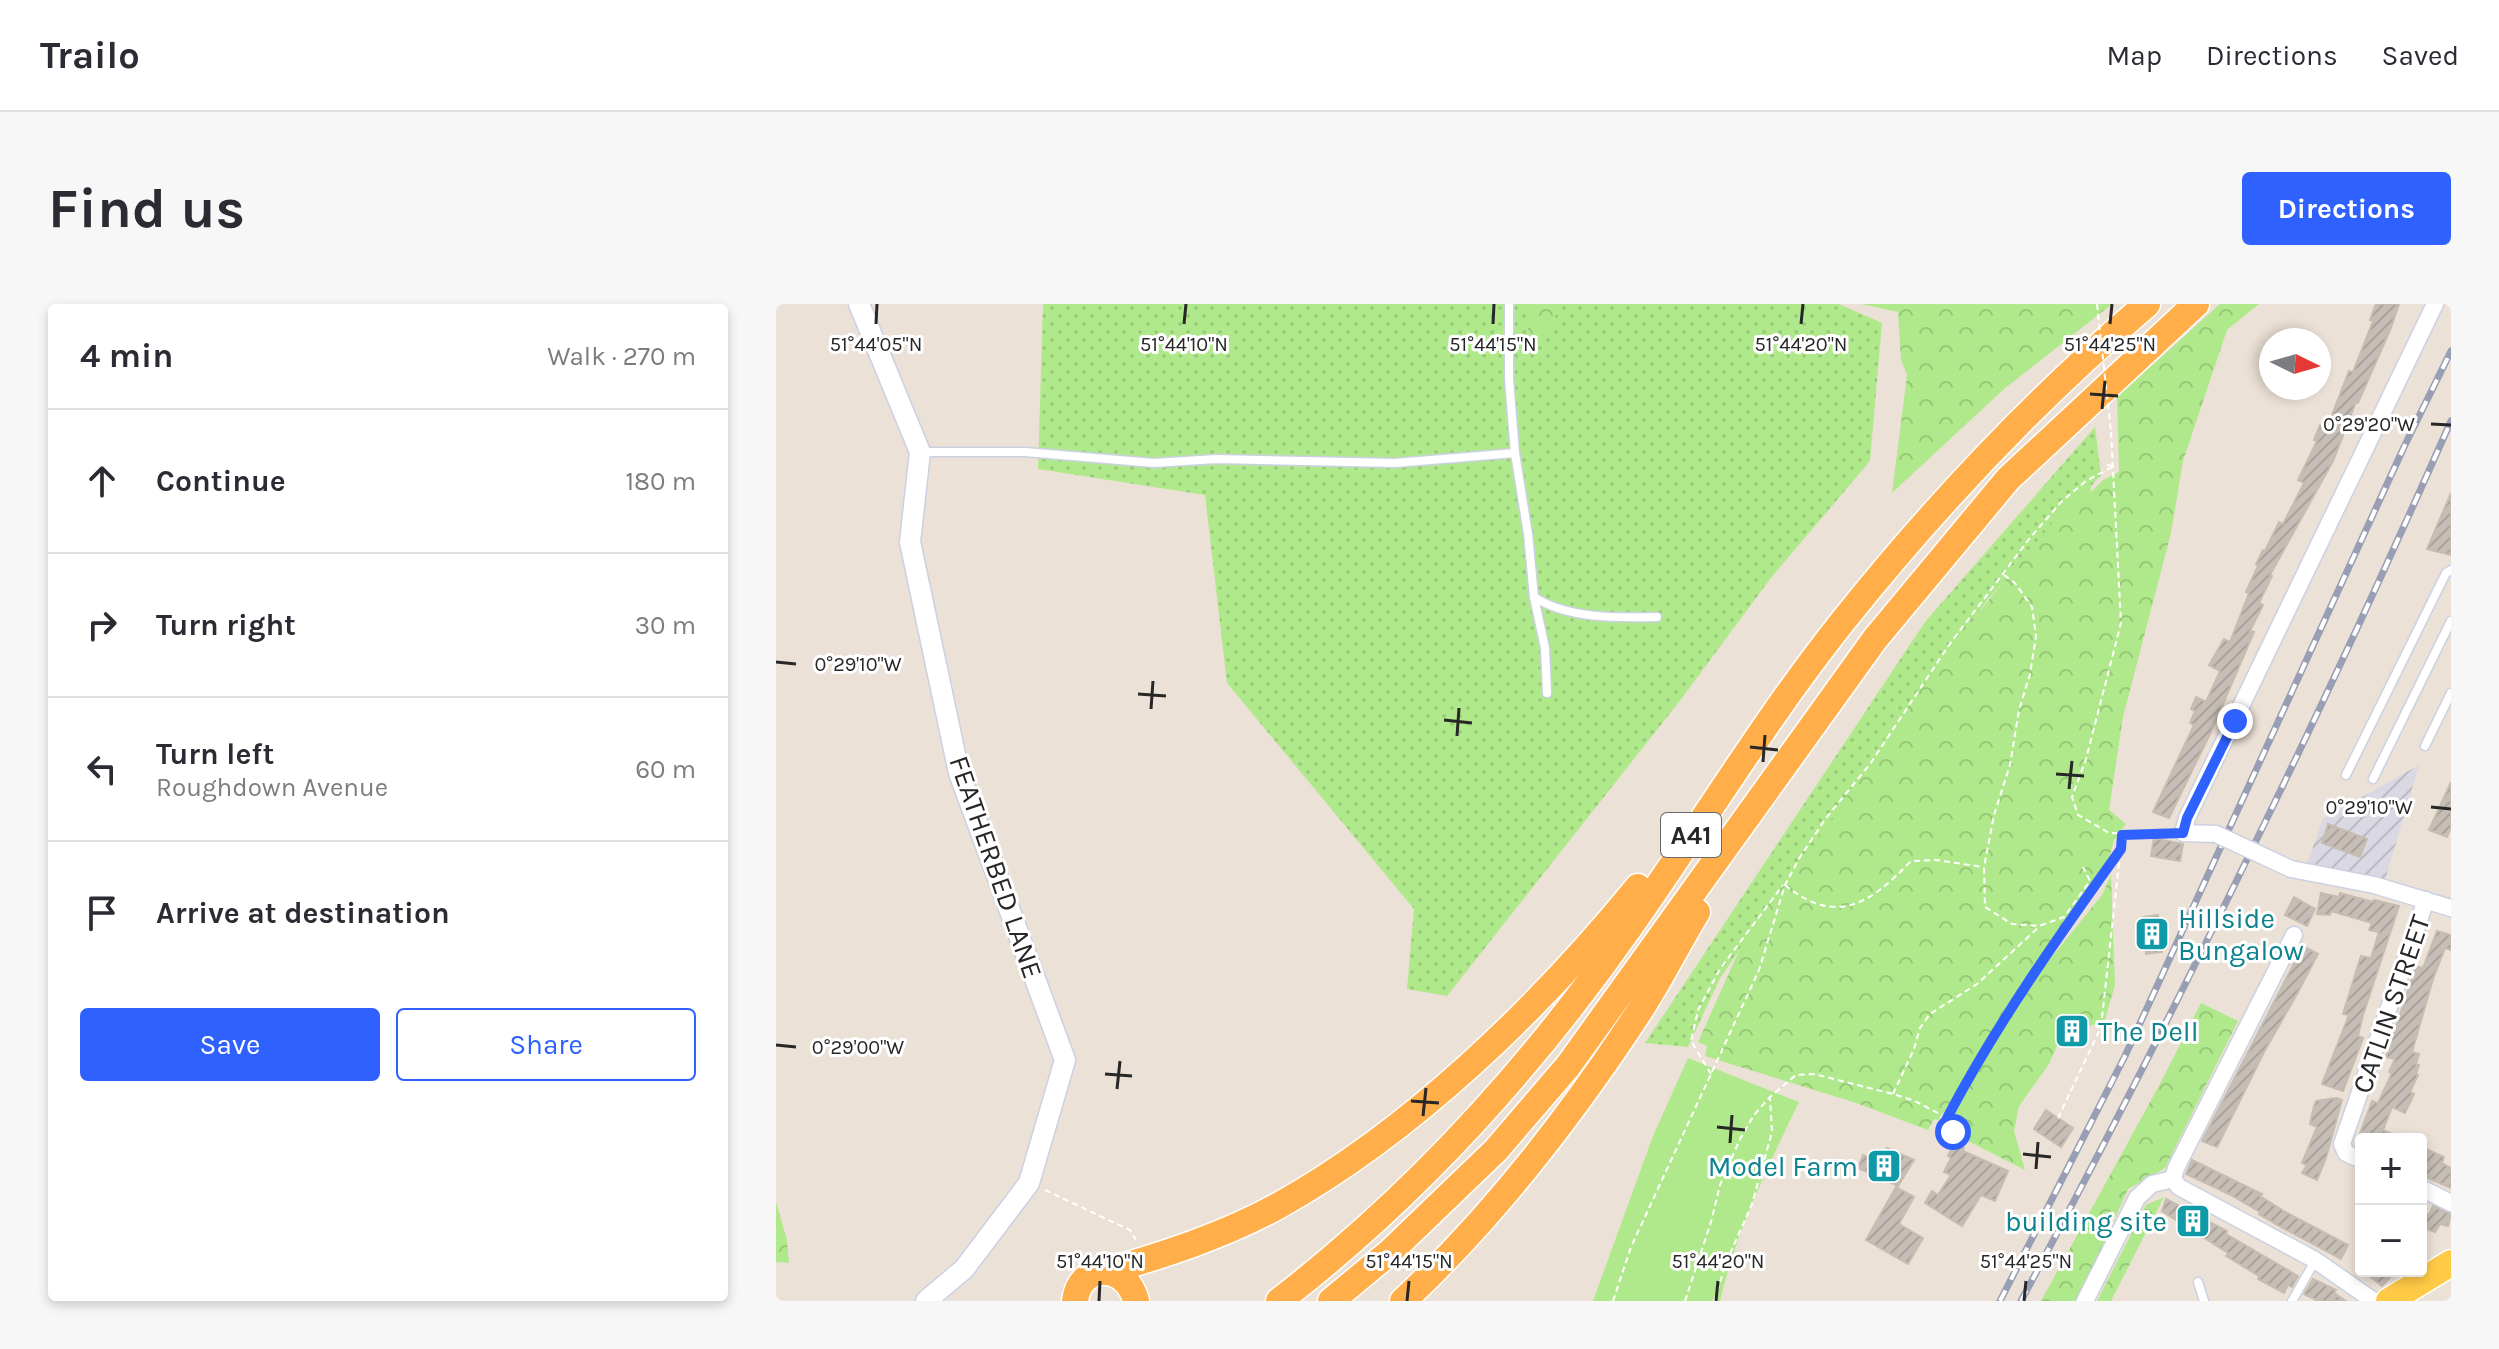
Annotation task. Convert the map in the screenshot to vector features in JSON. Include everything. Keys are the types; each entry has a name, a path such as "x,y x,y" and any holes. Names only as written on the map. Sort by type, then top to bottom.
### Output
{"highway":[{"name":"A41","path":"1279,1301 1427,1173 1475,1120 1564,1014 1628,929 1748,751 1842,623 1964,479 2147,304"},
{"name":"A41","path":"1331,1301 1390,1252 1496,1150 1568,1066 1875,639 2008,479 2196,304"},
{"path":"1105,1272 1219,1233 1275,1208 1383,1136 1516,1022 1588,949 1672,846 1709,810"},
{"path":"1403,1301 1503,1197 1596,1075 1641,1009 1724,868 1740,826"},
{"path":"1074,1300 1086,1278 1097,1272 1105,1272 1121,1275 1132,1285 1136,1301"}],"main road":[{"path":"2389,1301 2451,1263"}],"street":[{"name":"FEATHERBED LANE","path":"859,304 920,452 910,542 959,773 1065,1060 1029,1183 964,1269 926,1301"},
{"path":"2435,304 2187,818 2183,833 2216,834 2291,869 2374,885 2451,908"},
{"name":"CATLIN STREET","path":"2353,1156 2342,1144 2426,900"},
{"path":"2173,1179 2294,935"},
{"path":"2173,1179 2185,1190 2315,1260 2374,1301"},
{"path":"2085,1301 2137,1198 2152,1184 2173,1179"},
{"path":"2427,1191 2451,1203"}],"lane":[{"path":"1509,304 1509,379 1515,453 1534,597 1545,648 1547,693"},
{"path":"920,452 1025,452 1154,463 1216,459 1395,463 1515,453"},
{"path":"2346,775 2388,686 2446,573 2451,570"},
{"path":"1534,597 1561,610 1634,618 1657,617"},
{"path":"2373,779 2451,621"},
{"path":"2425,746 2451,693"},
{"path":"2292,1301 2315,1260"},
{"path":"2198,1282 2204,1301"}],"path":[{"path":"2097,304 2114,466 2121,623 2086,759 2072,797 2078,815 2109,833 2183,833"},
{"path":"2107,465 2114,466"},
{"path":"1711,1074 1691,1041 1698,1010 1720,969 1784,885 1826,818 1870,764 1949,645 2030,538 2062,501 2086,481 2114,466"},
{"path":"2003,575 2015,583 2032,607 2036,636 2010,765 1994,815 1984,867 1985,907 2012,924 2039,926"},
{"path":"2058,1118 2101,1027 2122,835"},
{"path":"1947,1118 1979,1057 2034,971 2121,849"},
{"path":"1784,885 1804,901 1847,908 1869,899 1911,861 1936,860 1984,867"},
{"path":"1893,1094 1920,1028 1930,1014 1977,984 2039,926 2064,917 2090,881 2083,867"},
{"path":"1613,1301 1631,1247 1759,970 1784,885"},
{"path":"1685,1301 1720,1185 1740,1139 1754,1115 1796,1075 1814,1074 1915,1101 1947,1118 1954,1143"},
{"path":"1714,1301 1726,1263 1752,1204 1772,1132 1770,1097"},
{"path":"1029,1183 1130,1230"}],"shaded area":[{"path":"2419,765 2383,887 2305,869 2323,819"}],"green space":[{"path":"1043,304 1839,304 1882,323 1870,461 1770,579 1682,698 1447,996 1407,989 1414,909 1227,683 1205,495 1038,469"},
{"path":"1528,304 1564,304 1528,354"},
{"path":"1861,304 2112,304 2004,389 1892,493 1907,375 1901,360 1898,312"},
{"path":"2220,304 2259,304 2227,330 2183,461 2171,533 2123,717 2109,810 2126,824 2114,840 2108,862 2047,963 2102,895 2111,875 2115,985 2104,1023 2064,1030 2049,1064 2019,1106 2014,1131 2025,1170 1966,1140 1946,1119 1981,1063 1928,1130 1856,1103 1705,1056 1707,1046 1698,1042 1742,944 1762,913 1814,845 1884,740 1988,601 2090,477 2091,492 2103,480 2119,472 2117,397"},
{"path":"2095,427 2101,475 1988,599 1873,769 1760,919 1719,980 1688,1047 1645,1043 1925,622"},
{"path":"2201,1003 2238,1021 2165,1168 2128,1189 2075,1301 2041,1301 2161,1082"},
{"path":"1688,1058 1799,1102 1744,1224 1720,1301 1593,1301 1653,1136"},
{"path":"2164,1197 2111,1301 2097,1301 2146,1205"},
{"path":"776,1202 787,1240 789,1263 776,1262"}],"building":[{"path":"2376,304 2399,304 2333,461 2270,575 2259,603 2263,605 2250,631 2254,632 2211,732 2169,818 2153,812 2194,725 2190,723 2195,711 2191,709 2196,697 2206,702 2220,671 2209,665 2224,639 2230,642 2258,566 2256,564 2279,522 2283,524 2304,483 2298,480 2317,441 2314,440 2320,425 2327,428 2349,371 2353,372 2373,321 2370,320"},
{"path":"2451,493 2451,555 2427,549"},
{"path":"2451,782 2451,827 2447,837 2429,830"},
{"path":"2328,824 2367,839 2360,857 2322,843"},
{"path":"2154,838 2183,844 2180,861 2151,856"},
{"path":"2321,893 2339,897 2340,893 2399,906 2363,1015 2358,1036 2363,1038 2343,1091 2322,1084 2349,1015 2343,1014 2361,956 2371,958 2379,932 2369,930 2372,923 2331,911 2330,915 2317,914"},
{"path":"2294,897 2315,909 2307,926 2285,915"},
{"name":"Hillside Bungalow","path":"2158,915 2162,952 2146,954 2143,917"},
{"path":"2437,931 2451,935 2451,950 2445,948 2433,979 2412,1052 2419,1054 2416,1064 2419,1065 2418,1075 2410,1092 2414,1094 2405,1113 2392,1107 2383,1130 2390,1133 2360,1133 2372,1101 2378,1103 2392,1073 2389,1072 2395,1059 2386,1057 2416,966 2423,968"},
{"path":"2303,946 2318,954 2264,1052 2217,1147 2202,1141"},
{"name":"The Dell","path":"2060,1024 2083,1024 2083,1038 2060,1037"},
{"path":"2342,1100 2317,1180 2302,1173 2307,1165 2302,1163 2317,1127 2310,1124 2314,1106 2316,1101"},
{"path":"2046,1110 2073,1128 2061,1147 2034,1129"},
{"path":"1954,1143 1964,1148 1963,1151 2008,1171 1995,1201 1981,1195 1962,1226 1925,1203 1932,1191 1938,1195 1951,1175 1944,1172"},
{"name":"Model Farm","path":"1887,1148 1914,1160 1898,1186 1858,1168 1863,1155 1881,1164"},
{"path":"2427,1150 2444,1157 2442,1163 2451,1168 2451,1188 2427,1178"},
{"path":"2192,1160 2262,1194 2260,1196 2287,1213 2348,1245 2341,1259 2279,1226 2229,1194 2186,1174"},
{"path":"1896,1187 1914,1197 1899,1224 1923,1238 1908,1264 1866,1240"},
{"path":"2166,1199 2227,1231 2226,1234 2298,1276 2292,1287 2288,1285 2284,1293 2258,1279 2259,1276 2226,1256 2228,1253 2162,1211"},
{"path":"2433,1206 2451,1214 2448,1226 2440,1224 2435,1232 2427,1229"},
{"path":"2371,1277 2390,1277 2382,1286"},
{"path":"2313,1279 2336,1290 2334,1293 2346,1301 2318,1301 2304,1294"}],"railway":[{"path":"2000,1301 2125,1056 2451,351"},
{"path":"2021,1301 2135,1084 2244,865 2350,644 2451,421"}],"place":[{"name":"Hillside Bungalow","path":"2152,934"},
{"name":"The Dell","path":"2072,1031"},
{"name":"Model Farm","path":"1884,1166"},
{"name":"building site","path":"2193,1221"}],"route":[{"path":"1953,1132 1947,1118 1979,1057 2034,971 2121,849 2122,835 2183,833 2187,818 2235,721"}]}
